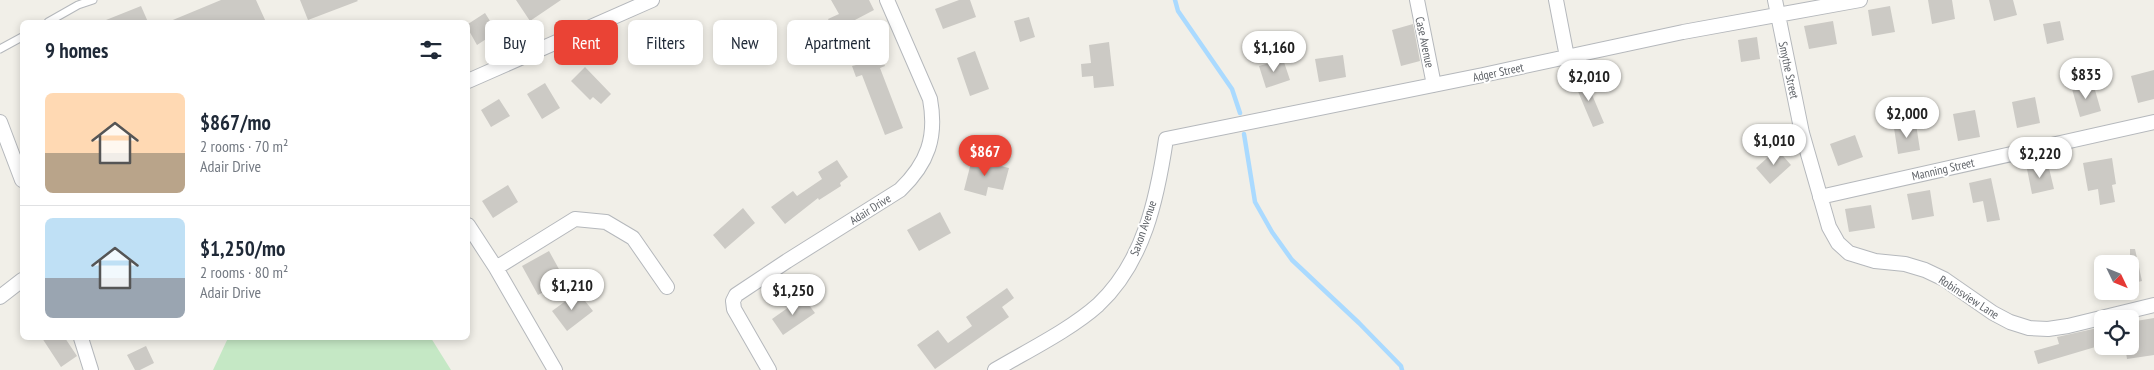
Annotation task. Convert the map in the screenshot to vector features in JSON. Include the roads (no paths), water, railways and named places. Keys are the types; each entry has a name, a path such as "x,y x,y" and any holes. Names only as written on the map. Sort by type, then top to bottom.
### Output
{"street":[{"path":"470,80 652,0"},
{"name":"Adair Drive","path":"770,370 734,309 733,301 736,295 786,261 900,190 914,176 925,160 931,141 933,114 930,99 887,0"},
{"name":"Case Avenue","path":"1417,0 1434,85"},
{"path":"1556,0 1567,57"},
{"name":"Smythe Street","path":"1775,0 1802,133 1820,197"},
{"name":"Adger Street","path":"1166,139 1683,32 1860,0"},
{"path":"0,122 20,175"},
{"name":"Manning Street","path":"1820,197 2154,122"},
{"name":"Saxon Avenue","path":"995,370 1077,321 1097,306 1114,288 1129,267 1140,245 1161,172 1166,139"},
{"name":"Robinsview Lane","path":"1820,197 1833,236 1849,253 1875,262 1905,264 1925,270 1944,279 1992,313 2010,322 2029,328 2048,329 2154,305"},
{"path":"496,268 576,220 606,222 633,238 668,287"},
{"path":"470,228 496,268 555,370"},
{"path":"0,297 20,282"},
{"path":"82,340 91,370"}],"lane":[{"path":"52,20 78,5 93,0"},
{"path":"0,49 20,38"}],"waterway":[{"path":"1175,0 1178,11 1232,89 1240,113"},
{"path":"1244,134 1255,202 1272,232 1292,260 1359,323 1401,366 1402,370"}]}
